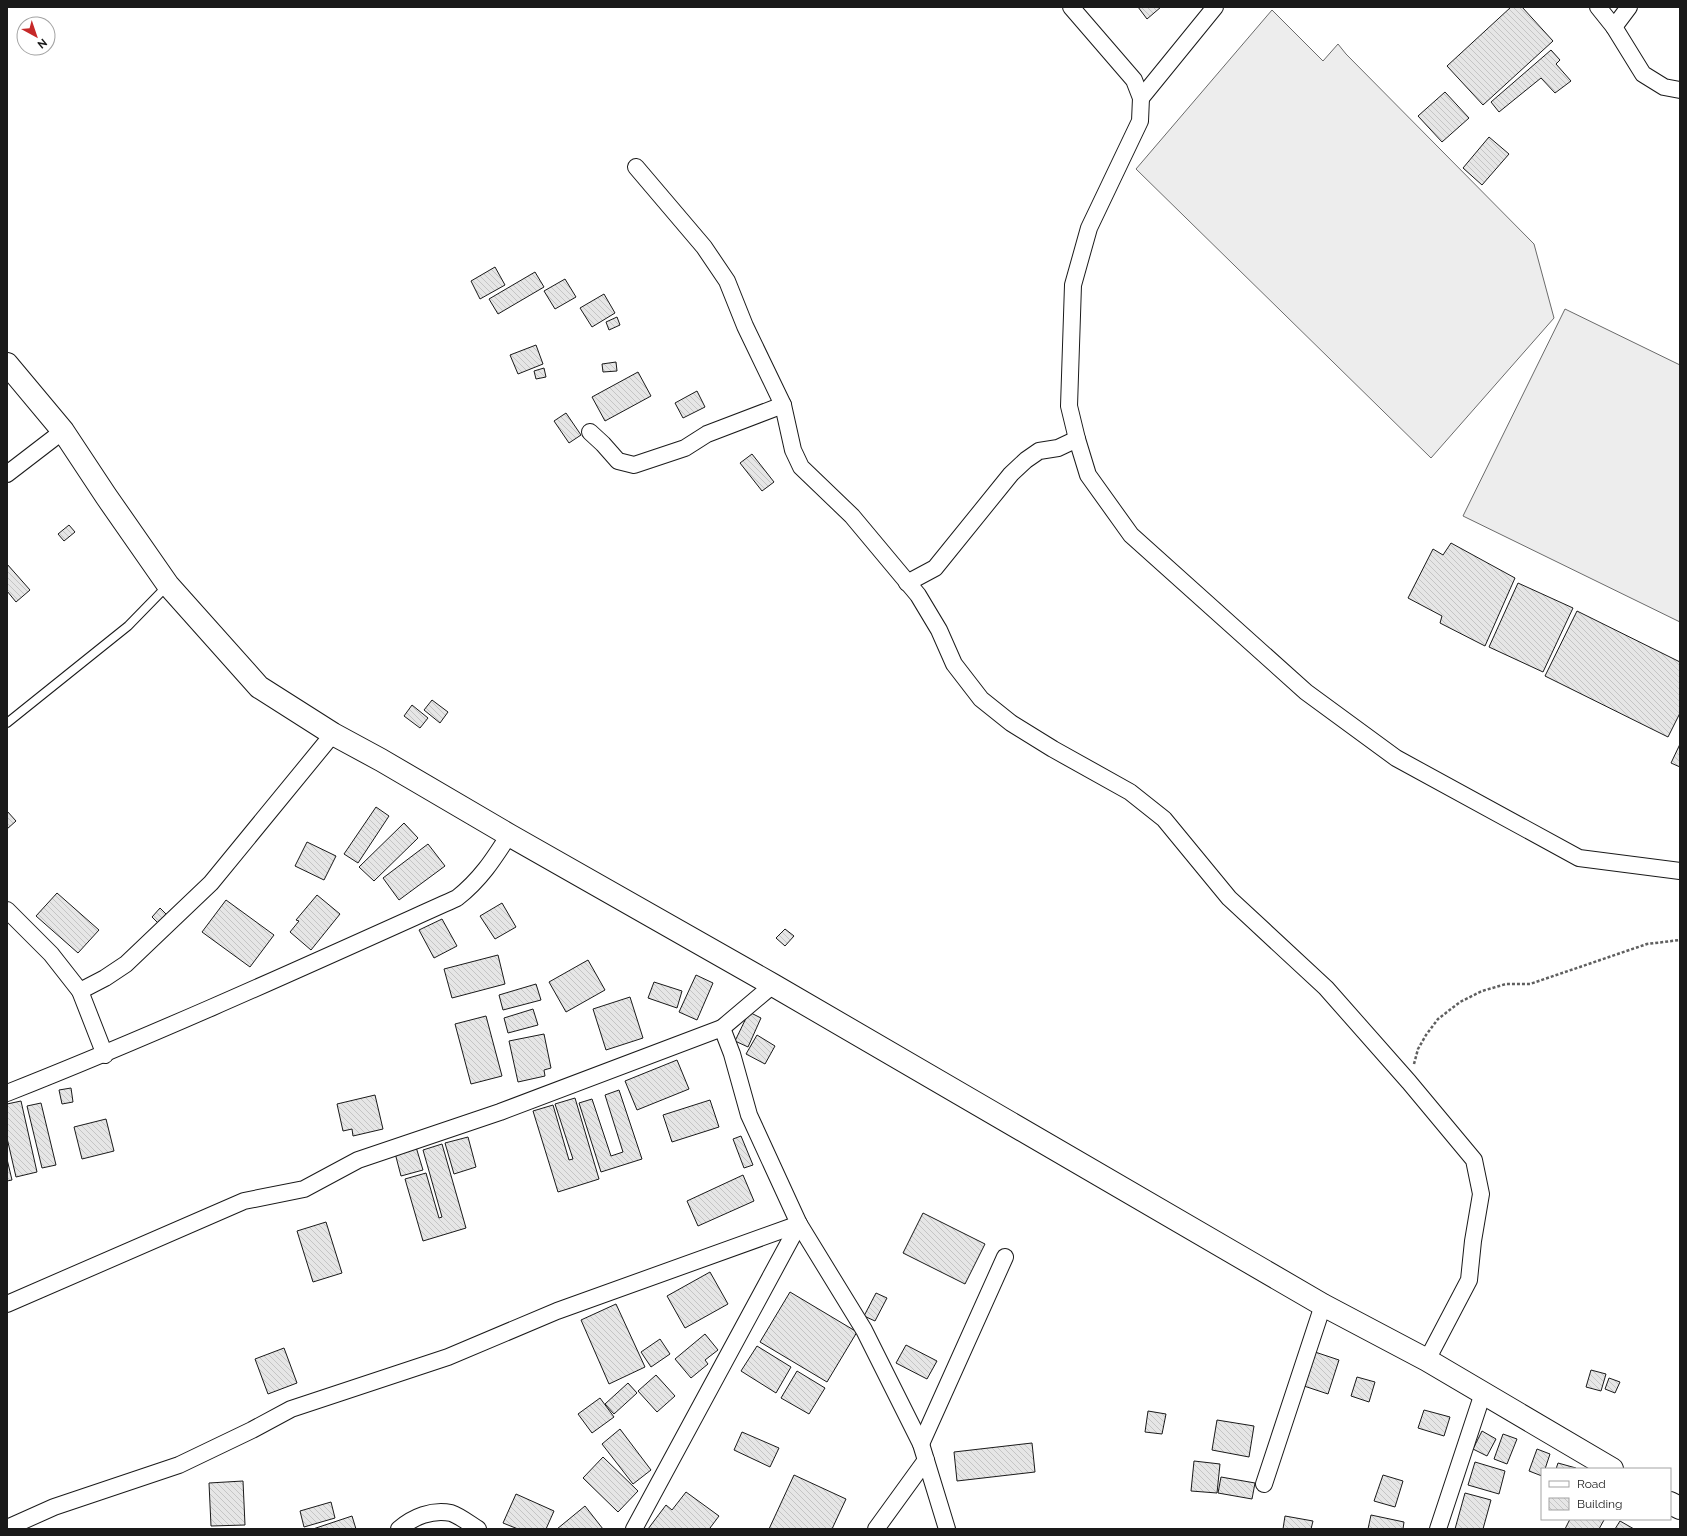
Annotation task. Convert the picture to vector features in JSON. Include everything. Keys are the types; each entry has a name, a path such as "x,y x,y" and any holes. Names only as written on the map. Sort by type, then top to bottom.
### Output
{"street":[{"path":"1070,7 1134,80 1141,98 1140,122 1089,228 1074,285 1069,406 1088,475 1131,535 1306,692 1396,758 1579,858 1680,871"},
{"path":"1141,98 1215,7"},
{"path":"1598,7 1614,28 1643,74 1664,87 1680,90"},
{"path":"1614,28 1629,7"},
{"path":"636,167 704,247 726,281 745,326 782,405 793,450 801,467 852,516 918,595 939,630 954,664 981,699 1017,727 1130,792 1164,819 1229,898 1326,988 1409,1082 1474,1160 1481,1194 1473,1241 1469,1280 1427,1360"},
{"path":"7,364 63,431 106,496 168,584 259,687 333,734 381,760 509,835 773,985 1323,1305 1427,1360 1610,1468"},
{"path":"590,432 618,461 634,465 685,448 707,434 782,405"},
{"path":"7,474 63,431"},
{"path":"907,583 935,568 1011,474 1026,460 1039,451 1058,448 1077,439"},
{"path":"80,990 105,978 126,964 211,883 333,734"},
{"path":"7,1093 105,1055 457,898 472,886 487,868 509,835"},
{"path":"7,910 51,954 80,990 105,1055"},
{"path":"7,1304 244,1201 304,1189 358,1160 500,1112 722,1028 773,985"},
{"path":"722,1028 732,1054 749,1115 800,1224 864,1330 921,1444 947,1529"},
{"path":"7,1528 54,1507 179,1465 252,1430 290,1409 448,1357 557,1311 800,1224"},
{"path":"634,1529 800,1224"},
{"path":"921,1444 1005,1257"},
{"path":"1264,1484 1323,1305"},
{"path":"1438,1529 1483,1393"},
{"path":"876,1529 926,1460"},
{"path":"1671,1504 1680,1508"},
{"path":"399,1529 406,1523 428,1512 451,1514 478,1529"}],"lane":[{"path":"7,723 128,626 168,584"}],"path":[{"path":"1409,1082 1418,1049 1426,1035 1438,1019 1460,1002 1482,991 1506,984 1530,984 1647,944 1680,940"}],"shaded area":[{"path":"1272,10 1323,61 1338,44 1346,54 1534,244 1554,318 1431,458 1136,169"},
{"path":"1565,309 1680,365 1680,622 1463,516"}],"building":[{"path":"1138,7 1161,7 1147,19"},
{"path":"1511,7 1522,7 1553,41 1483,105 1447,66"},
{"path":"1551,50 1560,60 1556,64 1571,81 1555,93 1541,78 1499,112 1491,102"},
{"path":"1445,92 1469,118 1442,142 1418,116"},
{"path":"1489,137 1509,154 1482,185 1463,168"},
{"path":"495,267 505,285 480,299 471,281"},
{"path":"535,272 544,287 498,314 489,299"},
{"path":"565,279 576,297 555,309 544,291"},
{"path":"604,294 615,313 592,327 580,308"},
{"path":"617,317 620,325 609,330 606,322"},
{"path":"536,345 543,364 518,374 510,355"},
{"path":"616,362 617,371 603,372 602,364"},
{"path":"544,368 546,377 536,379 534,371"},
{"path":"638,372 651,396 605,421 592,397"},
{"path":"697,391 705,407 683,418 675,403"},
{"path":"566,413 581,435 569,443 554,421"},
{"path":"752,454 774,482 762,491 740,463"},
{"path":"69,525 75,532 64,541 58,534"},
{"path":"1451,543 1515,578 1485,646 1440,623 1442,616 1408,598 1433,549 1443,555"},
{"path":"7,564 30,590 16,602 7,591"},
{"path":"1518,583 1573,608 1543,672 1489,647"},
{"path":"1577,611 1680,662 1680,713 1668,737 1545,676"},
{"path":"432,700 448,712 440,723 424,710"},
{"path":"412,705 428,718 420,728 404,716"},
{"path":"1680,744 1680,767 1671,763"},
{"path":"376,807 389,816 358,863 344,854"},
{"path":"7,811 16,821 7,829"},
{"path":"404,823 418,838 374,881 359,867"},
{"path":"307,842 336,856 324,880 295,866"},
{"path":"428,844 445,866 399,900 383,878"},
{"path":"57,893 99,930 78,953 36,916"},
{"path":"317,895 340,914 311,950 290,932 299,921 296,920"},
{"path":"226,900 274,935 250,967 202,932"},
{"path":"502,903 516,927 495,939 480,916"},
{"path":"160,908 167,915 158,923 152,917"},
{"path":"442,919 457,946 434,958 419,930"},
{"path":"785,929 794,936 785,946 776,938"},
{"path":"498,955 505,984 452,998 444,969"},
{"path":"588,960 605,990 566,1012 549,982"},
{"path":"696,975 713,983 697,1020 679,1012"},
{"path":"654,982 682,991 677,1008 648,998"},
{"path":"536,984 541,1000 503,1010 499,995"},
{"path":"630,997 643,1038 606,1050 593,1009"},
{"path":"533,1009 538,1025 508,1033 504,1018"},
{"path":"749,1012 761,1018 748,1047 735,1041"},
{"path":"486,1016 502,1076 471,1084 455,1024"},
{"path":"544,1034 551,1068 544,1070 545,1076 518,1082 509,1041"},
{"path":"757,1035 775,1046 765,1064 746,1054"},
{"path":"677,1060 689,1089 637,1110 625,1081"},
{"path":"71,1088 73,1102 62,1104 59,1090"},
{"path":"619,1090 642,1159 601,1172 579,1103 592,1099 611,1156 623,1152 605,1095"},
{"path":"375,1095 383,1129 353,1136 352,1129 343,1131 337,1104"},
{"path":"575,1098 599,1179 558,1192 533,1111 553,1105 569,1160 573,1159 555,1104"},
{"path":"710,1100 719,1127 672,1142 663,1115"},
{"path":"21,1101 37,1172 16,1177 7,1138 7,1104"},
{"path":"41,1103 56,1165 42,1168 27,1106"},
{"path":"106,1119 114,1151 82,1159 74,1127"},
{"path":"741,1136 753,1165 744,1168 733,1139"},
{"path":"468,1137 476,1167 454,1174 445,1143"},
{"path":"442,1144 466,1228 423,1241 405,1179 426,1173 439,1218 442,1217 423,1150"},
{"path":"416,1147 423,1170 401,1176 395,1153"},
{"path":"7,1159 12,1180 7,1181"},
{"path":"743,1175 754,1201 698,1226 687,1201"},
{"path":"923,1213 985,1244 965,1284 903,1253"},
{"path":"326,1222 342,1273 313,1282 297,1231"},
{"path":"710,1272 728,1304 685,1328 667,1296"},
{"path":"790,1292 857,1332 827,1382 760,1342"},
{"path":"876,1293 887,1298 875,1321 864,1316"},
{"path":"616,1304 645,1367 609,1384 581,1320"},
{"path":"705,1334 718,1350 705,1360 708,1364 691,1378 675,1359"},
{"path":"660,1339 670,1354 651,1367 641,1352"},
{"path":"906,1345 937,1361 927,1379 896,1363"},
{"path":"757,1346 791,1367 776,1393 741,1371"},
{"path":"284,1348 297,1383 268,1394 255,1359"},
{"path":"1312,1351 1339,1360 1328,1394 1301,1385"},
{"path":"1591,1370 1606,1374 1601,1391 1586,1387"},
{"path":"797,1371 825,1388 809,1414 781,1398"},
{"path":"656,1375 675,1396 657,1412 638,1391"},
{"path":"1357,1377 1375,1382 1369,1402 1351,1396"},
{"path":"1609,1378 1620,1382 1615,1393 1605,1389"},
{"path":"628,1383 637,1393 614,1414 605,1404"},
{"path":"600,1398 614,1417 592,1433 578,1414"},
{"path":"1424,1410 1450,1417 1444,1436 1418,1428"},
{"path":"1148,1411 1166,1414 1162,1434 1145,1432"},
{"path":"1217,1420 1254,1426 1249,1457 1212,1450"},
{"path":"620,1429 651,1470 633,1484 602,1444"},
{"path":"1482,1431 1496,1439 1487,1456 1473,1449"},
{"path":"742,1432 779,1448 770,1467 734,1450"},
{"path":"1503,1434 1517,1439 1507,1464 1494,1459"},
{"path":"1032,1443 1035,1472 957,1481 954,1452"},
{"path":"1537,1449 1550,1454 1545,1468 1541,1468 1541,1476 1529,1471"},
{"path":"603,1457 638,1491 618,1512 583,1478"},
{"path":"1194,1461 1220,1464 1217,1493 1191,1491"},
{"path":"1475,1462 1505,1471 1499,1494 1468,1485"},
{"path":"1558,1463 1576,1468 1556,1468"},
{"path":"794,1475 846,1499 832,1529 769,1529"},
{"path":"1383,1475 1403,1481 1395,1507 1374,1501"},
{"path":"1221,1477 1255,1483 1252,1499 1218,1493"},
{"path":"243,1481 245,1525 211,1526 209,1483"},
{"path":"686,1492 719,1516 710,1528 712,1529 648,1529 666,1505 672,1510"},
{"path":"1465,1493 1491,1500 1483,1529 1455,1529"},
{"path":"516,1494 554,1511 546,1529 518,1529 503,1523"},
{"path":"331,1502 335,1518 304,1527 300,1511"},
{"path":"585,1506 603,1529 557,1529"},
{"path":"1371,1515 1404,1522 1403,1529 1368,1529"},
{"path":"352,1516 356,1529 313,1529"},
{"path":"1285,1516 1313,1521 1311,1529 1283,1529"},
{"path":"1570,1520 1604,1520 1599,1529 1565,1529"},
{"path":"1620,1521 1634,1529 1615,1529"}]}
